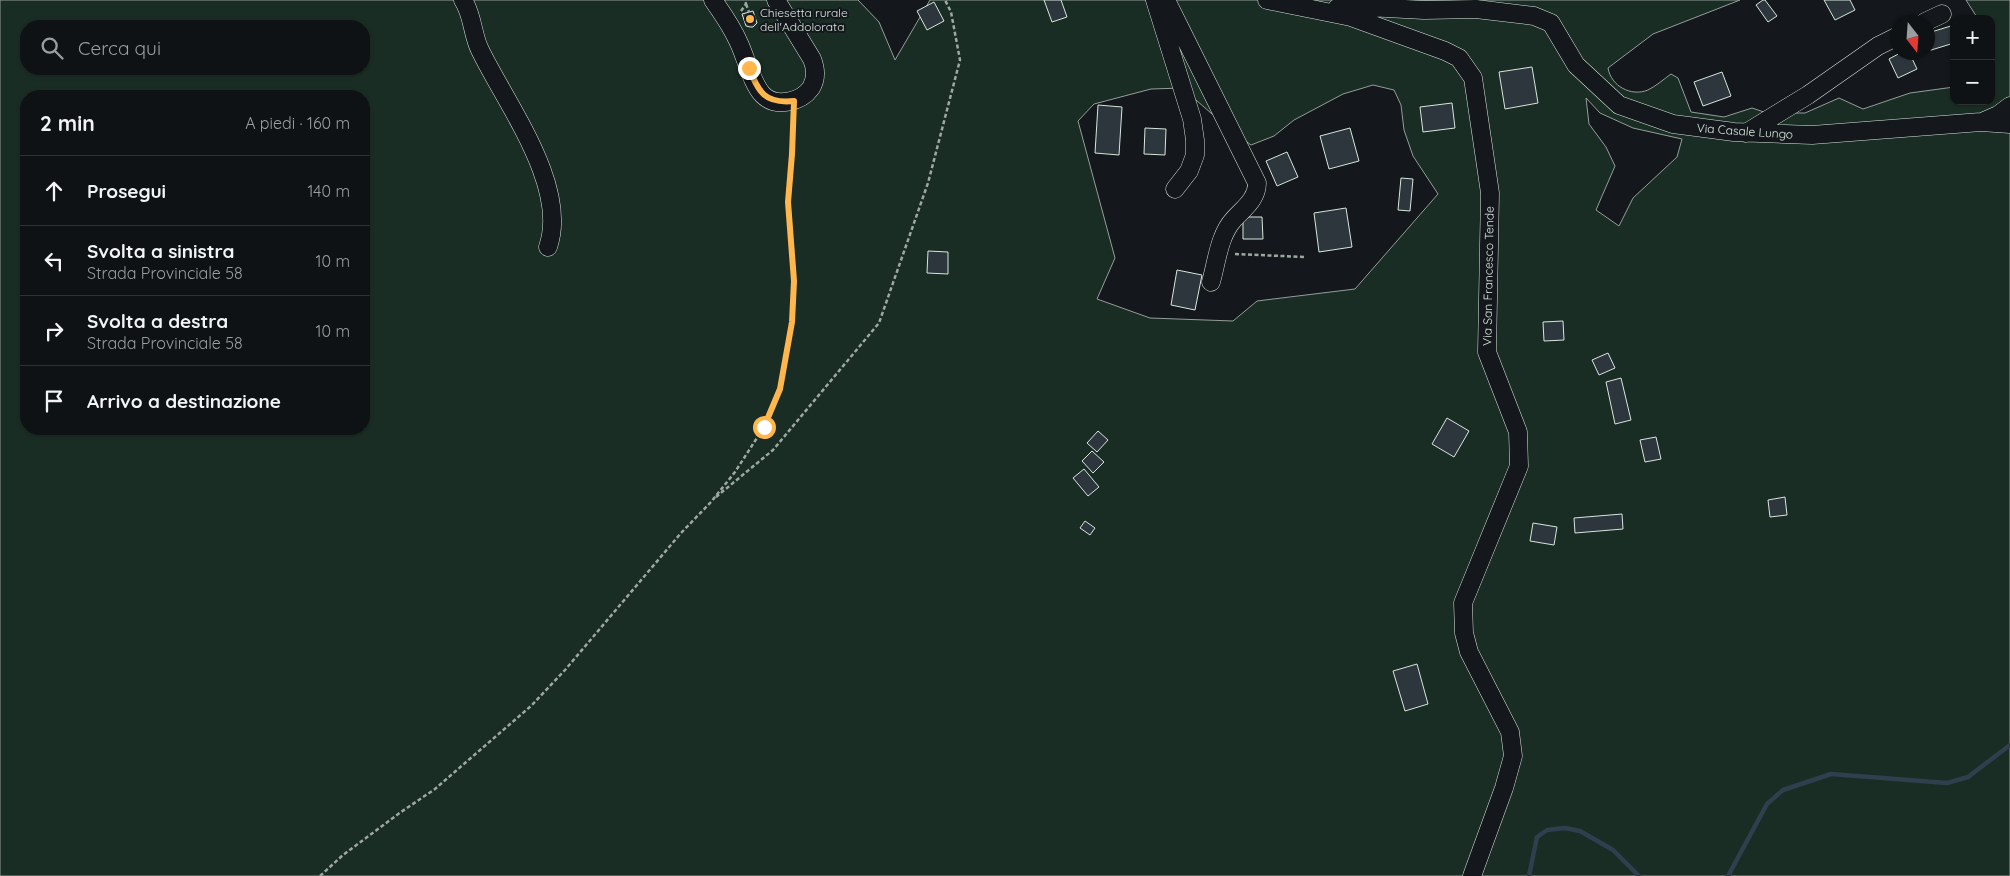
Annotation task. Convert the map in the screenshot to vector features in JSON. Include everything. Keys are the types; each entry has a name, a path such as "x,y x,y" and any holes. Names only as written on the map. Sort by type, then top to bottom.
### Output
{"street":[{"path":"463,0 470,14 479,49 528,140 545,179 549,192 553,230 548,247"},
{"path":"713,0 732,28 763,95 777,102 794,101 810,89 815,80 816,70 812,59 776,0"},
{"path":"1155,0 1192,119 1195,140 1194,155 1189,171 1174,190"},
{"path":"1166,0 1258,183 1253,199 1233,220 1224,234 1211,282"},
{"name":"Via San Francesco Tende","path":"1267,0 1351,17 1445,51 1459,58 1473,78 1490,193 1487,352 1518,432 1519,466 1462,602 1464,633 1469,652 1510,732 1513,756 1504,788 1472,876"},
{"name":"Via Casale Lungo","path":"1313,10 1367,7 1424,10 1476,9 1534,16 1551,23 1576,65 1619,105 1673,124 1746,133 1812,135 1981,122 2010,124"},
{"path":"1935,17 1942,14"},
{"path":"1746,133 1808,95 1878,46 1890,40"},
{"name":"Via Casale Lungo","path":"1981,122 1998,115 2010,106"}],"path":[{"path":"711,502 773,450 879,324 902,263 928,183 960,60 950,12 945,0"},
{"path":"746,4 748,12"},
{"path":"320,876 343,855 435,789 530,706 566,670 681,533 711,502 735,472 764,427 780,389 792,322 794,281 788,202 794,101"},
{"path":"1218,254 1305,256"}],"green space":[{"path":"0,0 858,0 879,22 895,60 930,0 1740,0 1653,34 1608,68 1617,85 1635,92 1648,90 1671,74 1678,78 1691,112 1724,117 1752,108 1767,113 1805,113 1839,98 1863,109 1910,93 1950,88 1950,105 1995,105 1995,15 1975,15 1966,0 2010,0 2010,876 0,876","holes":["1373,85 1394,90 1401,105 1404,130 1413,156 1438,194 1355,289 1257,301 1233,321 1150,318 1097,299 1115,258 1078,121 1094,104 1151,89 1182,88 1251,145 1274,136 1294,120 1343,94","1586,98 1600,113 1633,128 1682,139 1677,157 1633,198 1619,226 1596,210 1615,166 1606,147 1589,124"]}],"building":[{"path":"1044,0 1061,0 1067,17 1052,22"},
{"path":"1765,0 1777,16 1768,22 1756,5"},
{"path":"1824,0 1850,0 1855,10 1835,20"},
{"path":"934,2 944,21 927,30 917,11"},
{"name":"Chiesetta rurale dell'Addolorata","path":"753,11 757,23 753,27 746,26 742,14"},
{"path":"1950,26 1950,44 1935,49 1935,31"},
{"path":"1889,59 1913,60 1917,69 1898,78"},
{"path":"1532,67 1538,103 1505,109 1499,72"},
{"path":"1722,72 1731,96 1703,106 1694,82"},
{"path":"1452,103 1455,128 1423,132 1420,107"},
{"path":"1098,105 1122,107 1119,155 1095,153"},
{"path":"1145,128 1166,129 1165,155 1144,154"},
{"path":"1350,128 1359,161 1329,169 1320,136"},
{"path":"1287,152 1298,177 1277,186 1266,161"},
{"path":"1401,178 1413,179 1410,211 1398,210"},
{"path":"1346,208 1352,247 1319,252 1314,213"},
{"path":"1243,217 1262,217 1263,239 1243,239"},
{"path":"928,251 948,252 948,274 927,273"},
{"path":"1177,270 1202,275 1195,310 1171,305"},
{"path":"1563,321 1564,340 1544,341 1543,322"},
{"path":"1608,353 1615,368 1599,375 1592,360"},
{"path":"1621,378 1631,420 1615,424 1606,382"},
{"path":"1447,418 1469,431 1454,457 1432,444"},
{"path":"1098,431 1108,440 1097,452 1087,443"},
{"path":"1656,437 1661,459 1645,462 1640,440"},
{"path":"1092,451 1104,462 1093,473 1082,461"},
{"path":"1084,469 1099,487 1088,496 1073,478"},
{"path":"1785,497 1787,515 1770,517 1768,500"},
{"path":"1622,514 1623,529 1575,533 1574,518"},
{"path":"1085,521 1095,528 1090,535 1080,528"},
{"path":"1533,523 1557,527 1554,545 1530,541"},
{"path":"1417,664 1428,704 1405,711 1393,671"}],"waterway":[{"path":"1728,876 1767,804 1783,790 1831,774 1947,783 1968,777 2010,745"},
{"path":"1529,876 1537,837 1547,830 1565,828 1580,831 1613,850 1639,876"}],"place":[{"name":"Chiesetta rurale dell'Addolorata","path":"750,19"}],"route":[{"path":"749,68 763,95 777,102 794,101 788,202 794,281 792,322 780,389 764,427"}]}
